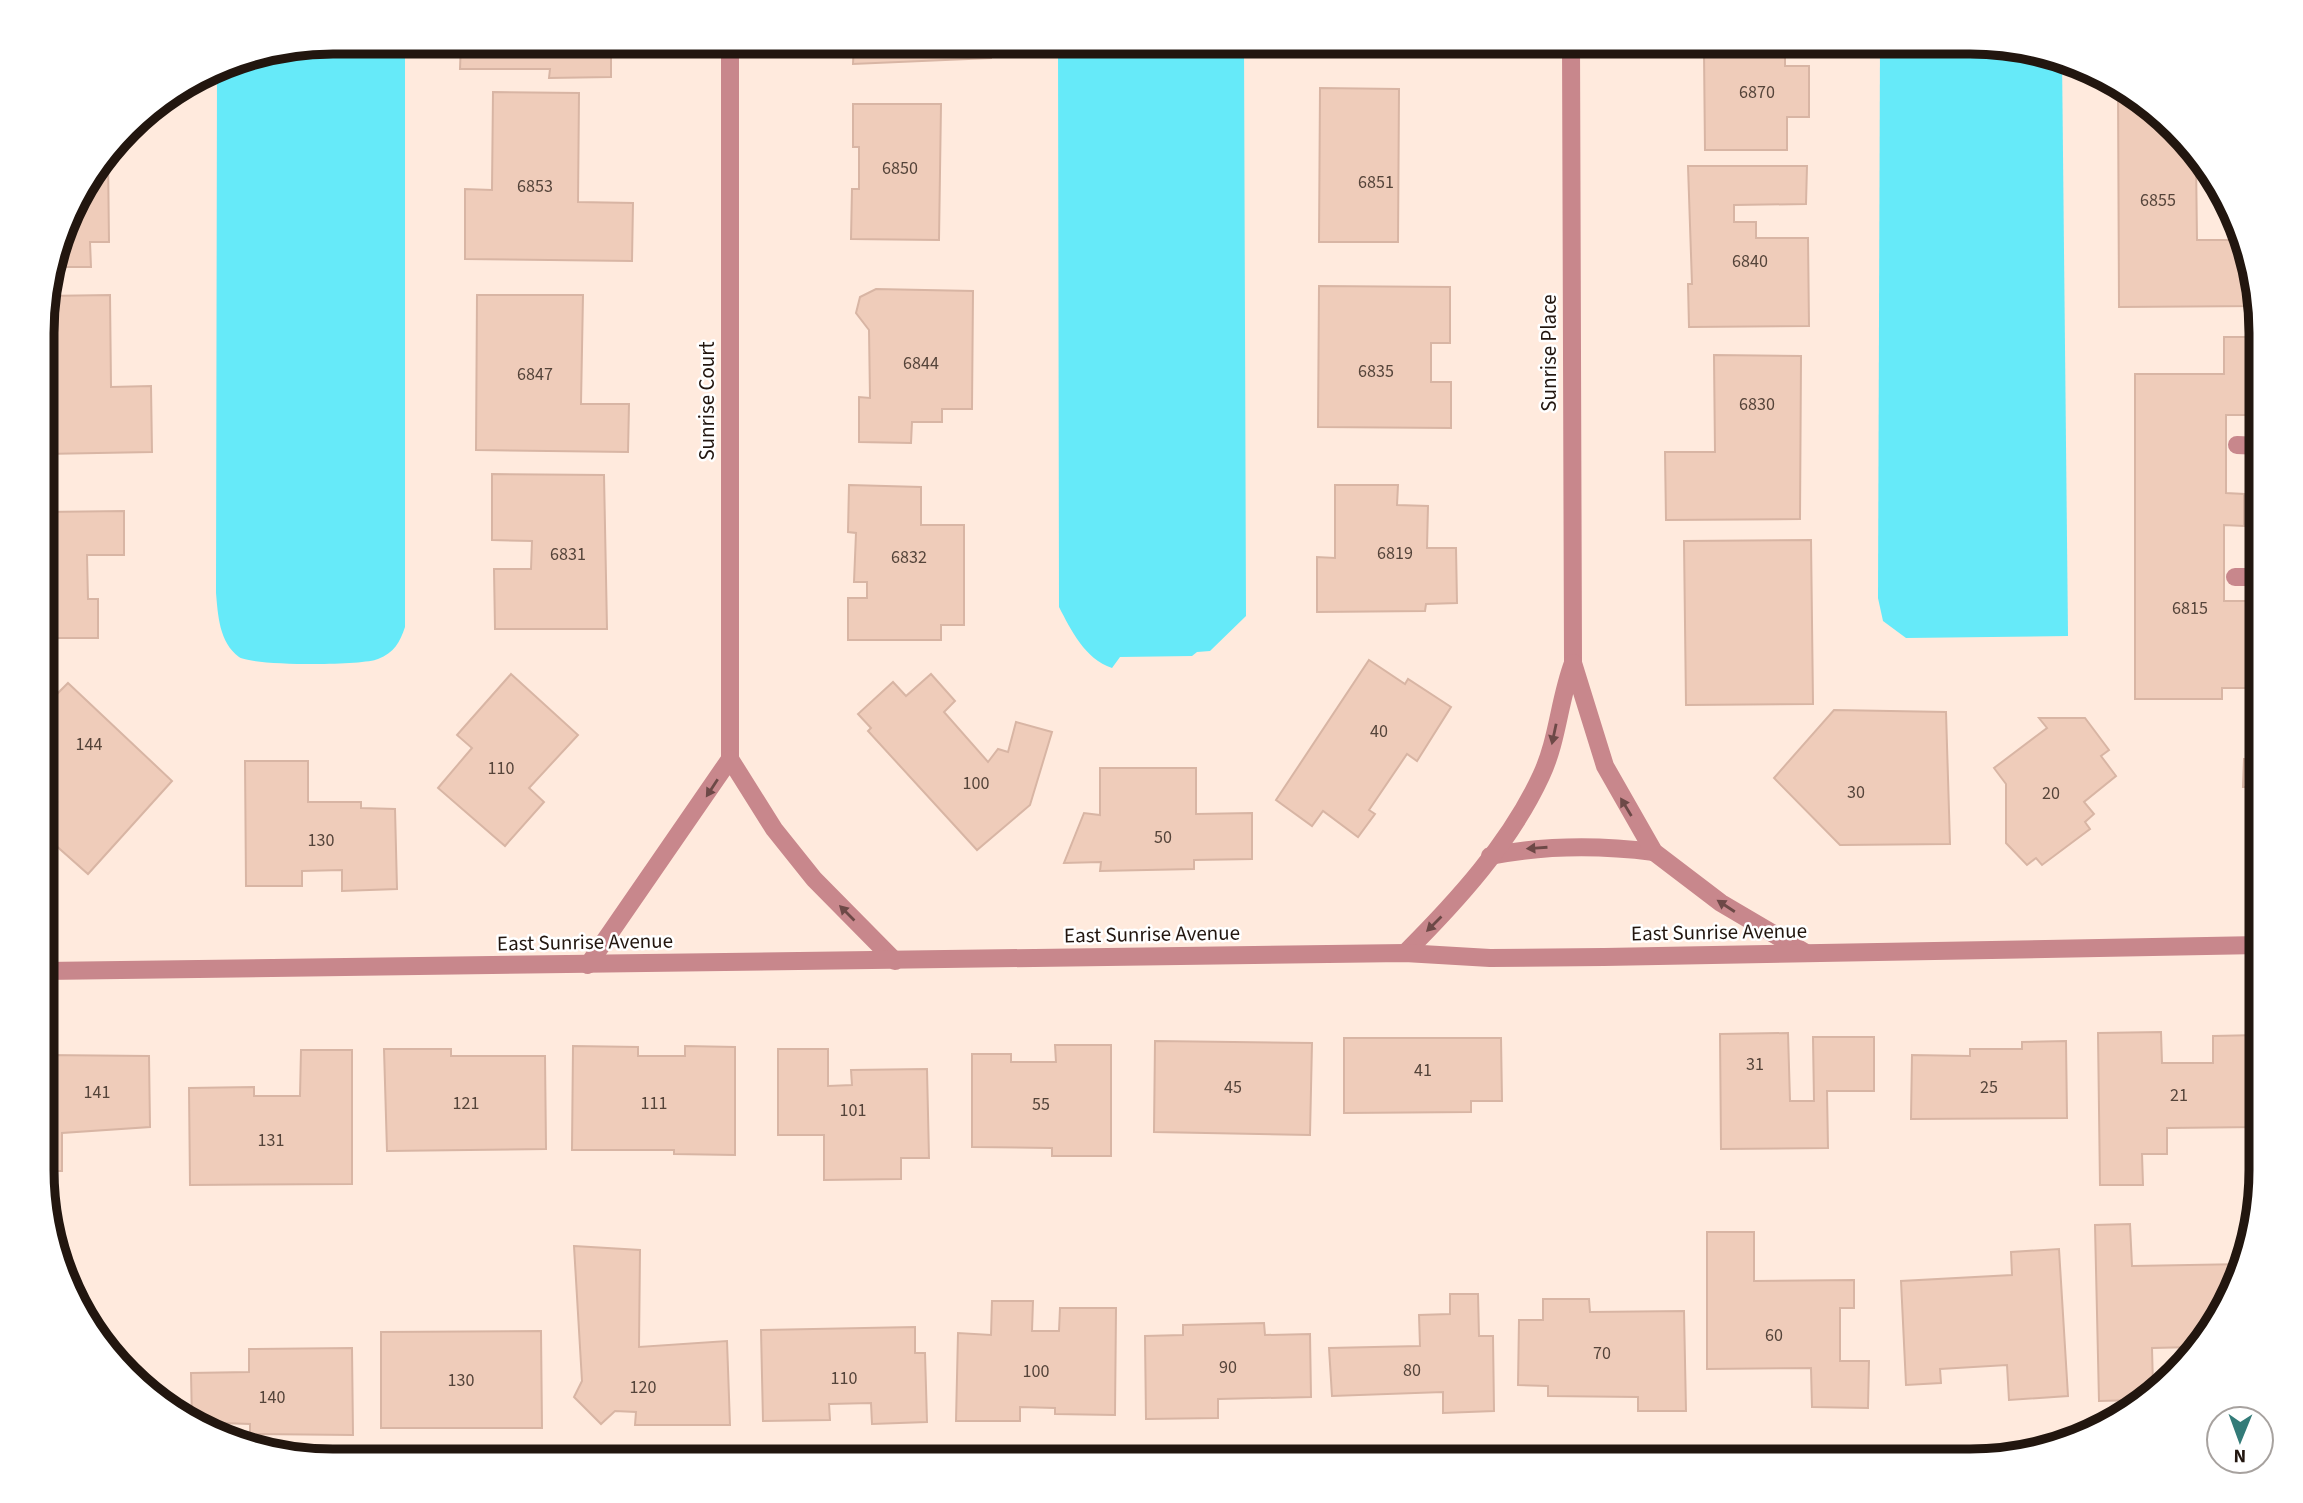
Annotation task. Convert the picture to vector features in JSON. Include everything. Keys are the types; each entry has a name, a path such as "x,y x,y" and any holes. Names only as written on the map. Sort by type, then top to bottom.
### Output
{"street":[{"name":"Sunrise Court","path":"730,54 730,759"},
{"name":"Sunrise Place","path":"1571,54 1573,663 1605,766 1654,852 1721,903 1806,953"},
{"path":"2237,445 2249,446"},
{"path":"2235,578 2249,577"},
{"name":"Sunrise Place","path":"1405,953 1453,904 1490,856 1541,776 1554,735 1561,695 1573,663"},
{"path":"588,965 730,759 775,829 814,879 895,961"},
{"path":"1490,856 1526,849 1568,846 1654,852"},
{"name":"East Sunrise Avenue","path":"54,971 1405,953 1490,958 2249,945"}],"water":[{"path":"405,54 405,627 396,646 378,659 331,664 248,660 232,651 223,636 216,593 217,80 261,64 297,57"},
{"path":"1058,54 1244,54 1246,616 1210,651 1197,652 1192,656 1120,657 1112,668 1102,664 1087,651 1059,607"},
{"path":"1880,54 1988,55 2024,60 2062,70 2068,636 1906,638 1883,621 1878,598"}],"building":[{"path":"461,54 611,54 611,77 549,78 550,69 460,69"},
{"path":"853,54 991,54 991,58 853,64"},
{"path":"1704,54 1785,54 1785,66 1809,66 1809,117 1787,117 1787,150 1705,150"},
{"path":"1320,88 1399,89 1398,242 1319,242"},
{"path":"493,92 579,93 578,202 633,203 632,261 465,259 465,189 492,190"},
{"path":"2118,97 2154,123 2196,170 2197,240 2233,240 2247,306 2119,307"},
{"path":"853,104 941,104 939,240 851,239 852,189 859,189 859,147 853,147"},
{"path":"1688,166 1807,166 1806,204 1734,205 1734,222 1756,222 1756,238 1808,238 1809,326 1689,327 1688,284 1692,284"},
{"path":"108,168 109,242 90,242 91,267 63,267 75,226"},
{"path":"1319,286 1450,287 1450,343 1431,343 1431,382 1451,382 1451,428 1318,427"},
{"path":"876,289 973,291 972,409 942,409 942,422 912,422 911,443 859,442 859,397 870,398 869,330 856,313 860,297"},
{"path":"110,295 111,387 151,386 152,452 54,454 54,333 57,296"},
{"path":"477,295 583,295 581,404 629,404 628,452 476,450"},
{"path":"2224,337 2249,337 2249,415 2226,415 2226,493 2244,494 2244,526 2224,525 2224,601 2249,601 2249,688 2222,688 2222,699 2135,699 2135,374 2224,374"},
{"path":"1714,355 1801,356 1800,519 1666,520 1665,452 1715,452"},
{"path":"492,474 604,475 607,629 495,629 494,569 531,569 532,541 492,540"},
{"path":"849,485 921,487 921,525 964,525 964,625 941,625 941,640 848,640 848,598 867,598 867,582 854,582 856,533 848,532"},
{"path":"1335,485 1398,485 1397,505 1428,506 1427,548 1456,548 1457,603 1426,604 1425,611 1317,612 1317,557 1335,558"},
{"path":"124,511 124,555 87,555 88,599 98,599 98,638 54,638 54,512"},
{"path":"1811,540 1813,704 1686,705 1684,541"},
{"path":"1369,660 1405,684 1408,679 1451,707 1417,761 1407,754 1369,810 1375,814 1358,837 1323,811 1312,826 1276,800"},
{"path":"511,674 578,735 529,788 544,802 505,846 438,788 472,748 457,735"},
{"path":"931,674 955,701 944,712 988,762 998,749 1008,752 1016,722 1052,732 1030,805 977,850 868,731 871,728 858,714 893,682 906,696"},
{"path":"68,683 172,781 88,874 54,844 54,805 57,802 54,799 54,697"},
{"path":"1834,710 1946,712 1950,844 1840,845 1774,778"},
{"path":"2039,718 2085,718 2109,750 2101,756 2116,776 2084,802 2094,814 2085,822 2090,829 2042,865 2036,858 2027,865 2006,843 2006,784 1994,768 2047,728"},
{"path":"2244,759 2249,759 2249,787 2243,787"},
{"path":"245,761 308,761 308,802 361,802 361,808 395,809 397,889 342,891 342,870 302,871 302,886 246,886"},
{"path":"1100,768 1196,768 1196,814 1252,813 1252,859 1194,860 1194,869 1100,871 1101,862 1064,863 1084,813 1100,815"},
{"path":"2161,1032 2162,1063 2213,1063 2213,1036 2249,1035 2249,1127 2167,1128 2167,1154 2142,1154 2143,1185 2100,1185 2098,1033"},
{"path":"1788,1033 1790,1101 1814,1101 1813,1037 1874,1037 1874,1091 1827,1091 1828,1148 1721,1149 1720,1034"},
{"path":"1344,1038 1501,1038 1502,1101 1471,1101 1471,1112 1344,1113"},
{"path":"1155,1041 1312,1043 1310,1135 1154,1132"},
{"path":"2066,1041 2067,1118 1911,1119 1912,1055 1970,1056 1970,1049 2022,1049 2022,1042"},
{"path":"1055,1045 1111,1045 1111,1156 1052,1156 1052,1148 972,1147 972,1054 1011,1054 1011,1062 1056,1062"},
{"path":"573,1046 638,1047 638,1056 685,1056 685,1046 735,1047 735,1155 674,1154 674,1150 572,1150"},
{"path":"384,1049 451,1049 451,1056 545,1056 546,1149 387,1151"},
{"path":"778,1049 828,1049 828,1086 852,1085 851,1070 927,1069 929,1158 901,1158 901,1179 824,1180 824,1135 778,1135"},
{"path":"301,1050 352,1050 352,1184 190,1185 189,1088 254,1087 254,1096 300,1096"},
{"path":"54,1055 149,1056 150,1127 62,1133 62,1171 54,1171"},
{"path":"2130,1224 2132,1266 2232,1264 2220,1293 2191,1340 2185,1347 2152,1348 2153,1381 2127,1400 2099,1401 2095,1225"},
{"path":"1707,1232 1754,1232 1754,1281 1854,1280 1854,1308 1840,1308 1840,1361 1869,1361 1868,1408 1812,1407 1811,1368 1707,1369"},
{"path":"574,1246 640,1250 639,1347 727,1341 730,1425 635,1425 636,1412 615,1411 601,1424 574,1397 582,1381"},
{"path":"2059,1249 2068,1396 2009,1400 2007,1365 1940,1369 1941,1383 1906,1385 1901,1281 2012,1275 2011,1252"},
{"path":"1450,1294 1478,1294 1479,1336 1493,1336 1494,1411 1443,1413 1443,1392 1332,1396 1329,1348 1420,1346 1419,1315 1450,1314"},
{"path":"1543,1299 1589,1299 1590,1312 1684,1311 1686,1411 1638,1411 1638,1397 1548,1396 1548,1386 1518,1385 1519,1320 1543,1320"},
{"path":"992,1301 1033,1301 1032,1331 1059,1331 1060,1308 1116,1308 1115,1415 1055,1414 1055,1408 1020,1407 1020,1421 956,1421 958,1333 991,1335"},
{"path":"1264,1323 1265,1335 1310,1334 1311,1397 1218,1399 1218,1418 1146,1419 1145,1336 1183,1335 1183,1325"},
{"path":"915,1327 915,1353 925,1353 927,1422 872,1424 871,1403 829,1404 830,1420 763,1421 761,1330"},
{"path":"541,1331 542,1428 381,1428 381,1332"},
{"path":"352,1348 353,1435 250,1434 250,1424 216,1423 192,1410 191,1373 249,1372 249,1349"}]}
